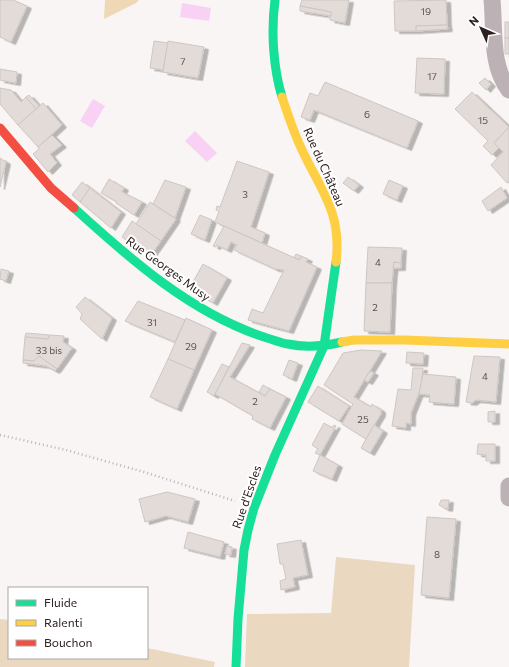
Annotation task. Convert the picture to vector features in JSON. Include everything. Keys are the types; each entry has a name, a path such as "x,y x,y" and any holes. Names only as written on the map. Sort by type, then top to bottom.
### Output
{"street":[{"name":"Rue du Château","path":"275,0 274,45 278,83 289,119 303,152 326,195 336,224 337,252 324,346"},
{"path":"492,0 495,54 499,71 509,90"},
{"name":"Rue Georges Musy","path":"0,128 51,188 92,225 155,277 199,308 253,333 288,344 324,346 354,340 405,340 509,344"},
{"name":"Rue d'Escles","path":"236,667 238,619 244,550 254,508 275,455 324,346"},
{"path":"509,486 509,498"}],"path":[{"path":"0,435 66,450 144,472 254,508"}],"shaded area":[{"path":"105,0 139,0 136,3 104,19"},
{"path":"182,3 211,8 209,21 180,17"},
{"path":"93,99 105,106 92,128 80,121"},
{"path":"195,131 217,153 207,162 185,141"},
{"path":"336,557 415,565 409,667 245,667 247,614 331,613"},
{"path":"0,619 8,620 8,659 148,659 148,648 215,662 214,667 0,667"}],"building":[{"path":"0,0 13,0 27,6 11,42 0,37"},
{"path":"302,0 349,0 345,23 330,20 331,12 300,6"},
{"path":"446,0 447,25 416,26 416,31 395,31 394,1"},
{"path":"300,6 331,12 331,16 300,11"},
{"path":"505,22 509,22 509,38 505,38"},
{"path":"447,25 448,29 416,31 416,26"},
{"path":"505,38 509,38 509,54 505,54"},
{"path":"154,41 168,43 163,70 150,68"},
{"path":"168,41 204,47 198,78 163,72"},
{"path":"417,58 445,59 444,94 415,93"},
{"path":"0,69 17,72 16,83 0,80"},
{"path":"485,78 491,84 486,90 479,83"},
{"path":"325,82 418,121 407,148 314,110 310,120 301,117 310,93 318,96"},
{"path":"0,88 11,90 21,102 26,97 36,109 18,125 0,104"},
{"path":"472,92 509,127 494,143 499,148 492,155 483,146 488,141 455,109"},
{"path":"29,95 39,106 36,109 26,97"},
{"path":"43,103 62,125 38,147 18,125"},
{"path":"509,127 509,182 507,183 491,165 503,152 494,143"},
{"path":"52,135 62,145 50,154 57,163 48,172 33,154 39,149 38,147"},
{"path":"0,158 6,162 0,187"},
{"path":"237,161 269,172 251,227 265,233 262,243 215,222 219,211 216,210 217,206 220,207"},
{"path":"348,177 359,185 354,191 343,183"},
{"path":"109,179 124,188 122,192 142,202 134,215 116,203 117,202 101,193"},
{"path":"165,180 186,187 175,218 153,204"},
{"path":"389,180 403,186 397,200 383,194"},
{"path":"82,182 90,188 80,202 72,195"},
{"path":"501,187 507,198 488,211 482,201"},
{"path":"90,188 121,212 111,228 80,202"},
{"path":"150,202 176,219 161,241 136,224"},
{"path":"200,215 212,220 205,240 191,234"},
{"path":"132,221 161,241 149,258 122,237"},
{"path":"224,226 299,260 301,256 308,259 306,262 317,267 289,331 248,320 252,309 263,313 284,270 275,269 234,250 237,245 231,242 227,250 217,245 216,247 213,246"},
{"path":"368,247 402,248 401,263 394,262 392,283 366,283"},
{"path":"296,254 301,256 299,260 294,257"},
{"path":"394,262 401,263 401,268 393,268"},
{"path":"203,264 227,278 213,303 189,289"},
{"path":"1,269 9,271 6,281 0,279"},
{"path":"366,283 392,283 390,332 364,331"},
{"path":"85,297 112,318 102,339 80,319 82,314 76,307"},
{"path":"138,301 185,320 175,342 125,321"},
{"path":"186,318 212,330 194,370 168,359"},
{"path":"26,333 50,335 48,339 25,337"},
{"path":"50,335 64,336 63,342 72,348 57,369 39,356 34,361 23,360 25,337 48,339"},
{"path":"242,343 250,345 230,377 265,396 270,389 286,397 270,428 252,419 253,416 215,394"},
{"path":"361,350 382,351 354,397 371,407 372,404 381,410 381,414 366,439 342,424 353,404 324,385 343,353"},
{"path":"407,352 424,353 423,364 406,363"},
{"path":"39,356 57,369 55,371 46,366 23,363 23,360 34,361"},
{"path":"474,356 500,357 496,402 476,400 472,403 466,402"},
{"path":"168,359 194,370 177,409 150,397"},
{"path":"289,360 298,363 292,379 283,375"},
{"path":"222,364 229,367 214,396 207,392"},
{"path":"413,368 423,368 421,388 411,413 411,424 406,423 406,428 392,426 398,389 411,390"},
{"path":"370,371 374,373 368,382 364,380"},
{"path":"423,374 456,377 454,404 429,402 430,395 419,394"},
{"path":"263,385 270,389 265,396 259,392"},
{"path":"318,386 349,406 339,421 308,402"},
{"path":"495,411 495,422 488,422 488,412"},
{"path":"324,423 332,428 334,425 336,426 320,455 315,453 318,449 312,445"},
{"path":"374,425 383,431 370,453 361,448"},
{"path":"478,444 495,444 495,461 486,461 486,455 477,454"},
{"path":"320,455 338,465 332,479 313,471"},
{"path":"167,492 195,499 188,522 166,516 145,522 139,499"},
{"path":"441,500 449,500 448,509 439,505"},
{"path":"427,517 456,519 449,598 421,595"},
{"path":"188,532 224,542 220,557 184,548"},
{"path":"301,540 308,575 293,578 295,587 281,590 280,581 286,579 283,564 280,564 277,544"},
{"path":"227,546 232,547 231,555 225,554"}],"traffic: fast":[{"path":"275,0 273,24 274,49 282,97"},
{"path":"74,208 140,266 164,284 213,315 240,328 285,344 315,346 342,342"},
{"path":"236,667 238,619 244,550 248,530 254,508 275,455 324,346 336,262"}],"traffic: slow":[{"path":"282,97 291,124 303,152 329,204 336,230 336,262"},
{"path":"342,342 354,340 405,340 509,344"}],"traffic: jam":[{"path":"0,128 51,188 74,208"}]}
